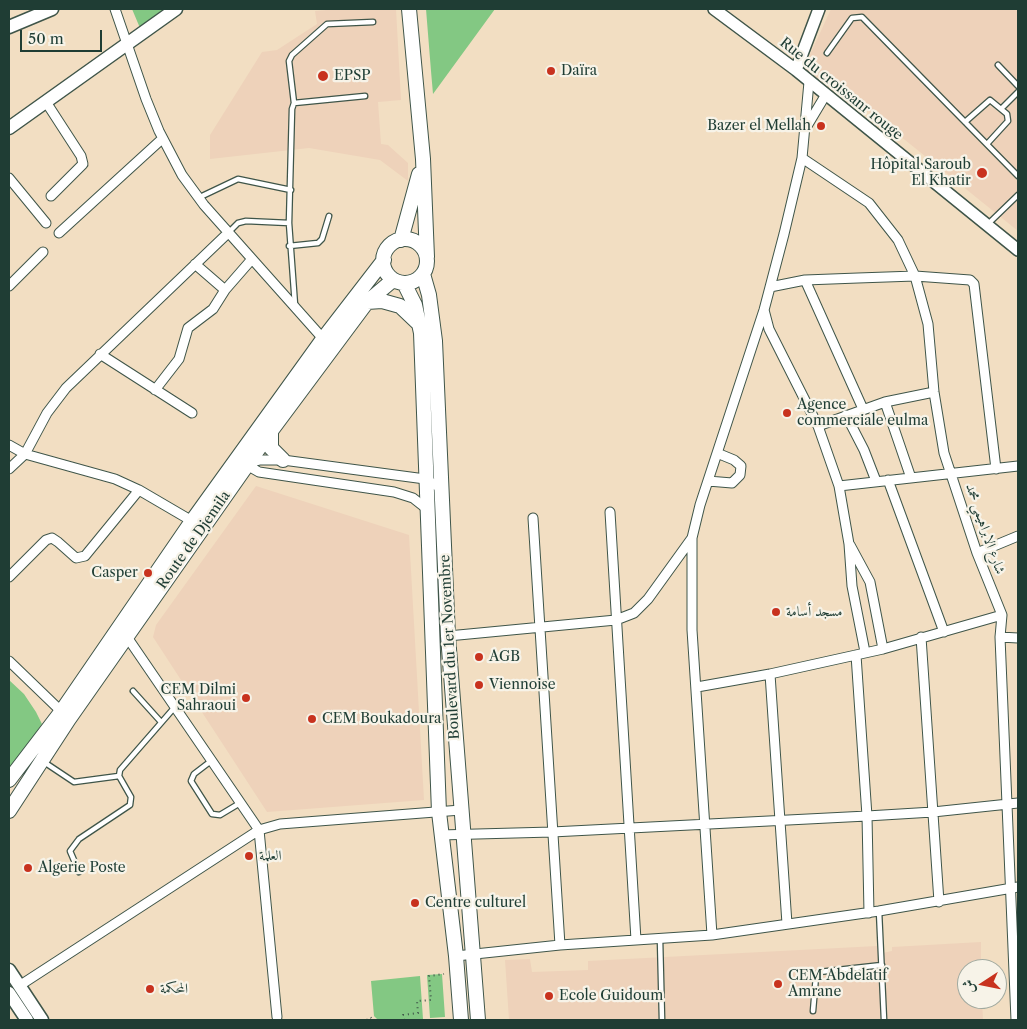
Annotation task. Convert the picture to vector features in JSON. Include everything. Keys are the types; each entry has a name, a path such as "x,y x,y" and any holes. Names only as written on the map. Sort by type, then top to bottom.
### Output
{"main road":[{"path":"9,27 52,9"},
{"path":"9,128 176,9"},
{"path":"409,9 423,159 427,257 424,274 415,281 398,281 386,271 384,260 391,245 401,240 418,243 427,257"},
{"path":"401,240 423,159"},
{"name":"Route de Djemila","path":"123,633 192,522 229,471 245,459 270,430 384,260"},
{"name":"Boulevard du 1er Novembre","path":"424,274 429,295 435,341 432,411 425,479 428,509 440,835 456,956 461,1020"},
{"name":"Route de Djemila","path":"9,780 65,715 328,344 367,302 398,281"},
{"name":"Boulevard du 1er Novembre","path":"398,281 415,305 420,326 441,488 448,636 478,1020"},
{"path":"367,302 382,301 400,306 420,326"},
{"path":"270,430 271,448 283,460"},
{"name":"Route de Djemila","path":"9,811 42,760 65,715"},
{"path":"9,970 14,989 27,1020"},
{"path":"14,989 42,1020"}],"street":[{"path":"115,9 162,139 182,175 198,198 228,233 328,344"},
{"name":"Rue du croissanr rouge","path":"714,9 796,70 825,96 1018,250"},
{"path":"796,70 819,9"},
{"path":"712,935 692,630 692,538 708,481 770,287 802,158 809,82"},
{"path":"806,128 825,96"},
{"path":"46,102 81,156 83,164 51,196"},
{"path":"59,233 162,139"},
{"name":"شارع الابراهيمي محمد","path":"802,158 869,203 898,240 916,276 928,324 934,392 944,453 977,554 1002,615 1000,637 1014,888 1016,1020"},
{"path":"9,178 46,223"},
{"path":"9,469 25,454 52,406 66,388 228,233"},
{"path":"9,286 43,252"},
{"path":"155,390 179,359 188,328 206,315 252,259"},
{"path":"195,264 225,290"},
{"path":"770,287 806,280 916,276 966,279 974,284 996,469"},
{"path":"806,280 863,409"},
{"path":"764,310 768,329 818,426 839,486 849,544 852,586 861,653 868,816 869,913"},
{"path":"100,354 192,414"},
{"path":"818,426 885,402 934,392"},
{"path":"885,402 911,478"},
{"path":"846,415 864,450 876,481"},
{"path":"9,445 25,454 115,479 139,490 192,522"},
{"path":"708,481 732,483 740,475 741,466 734,460 717,453"},
{"path":"245,459 283,460 425,479 441,488"},
{"path":"245,459 259,472 394,492 413,498 428,509"},
{"path":"839,486 950,472 1018,466"},
{"path":"888,480 944,632"},
{"path":"9,577 46,540 52,538 76,558 85,556 139,490"},
{"path":"610,512 636,940"},
{"path":"533,518 560,945"},
{"path":"977,554 1018,536"},
{"path":"448,636 616,620 634,612 648,599 692,538"},
{"path":"849,544 870,582 883,649"},
{"path":"697,687 770,674 883,649 1002,615"},
{"path":"123,633 259,830 277,1019"},
{"path":"921,637 938,902"},
{"path":"1000,637 1018,638"},
{"path":"9,661 65,715"},
{"path":"770,674 787,924"},
{"path":"440,835 629,829 780,819 868,816 932,812 1018,803"},
{"path":"14,989 259,830 280,824 461,810"},
{"path":"456,956 560,945 712,935 869,913 1014,888"}],"lane":[{"path":"827,53 852,18 862,16 1018,176"},
{"path":"295,307 289,223 292,109 294,104 289,61 292,55 327,24 372,22"},
{"path":"998,65 1018,86"},
{"path":"1001,109 1018,92"},
{"path":"294,104 365,96"},
{"path":"965,122 987,101 992,101 1007,114 1008,121 987,144"},
{"path":"198,198 238,179 291,190"},
{"path":"987,225 1018,195"},
{"path":"290,246 318,243 322,239 329,216"},
{"path":"228,233 238,224 246,222 289,223"},
{"path":"134,691 161,722"},
{"path":"119,776 125,763 174,708"},
{"path":"42,760 74,782 119,776"},
{"path":"211,761 194,774 191,781 212,814 220,815 240,803"},
{"path":"79,872 70,851 79,839 130,805 132,801 119,776"},
{"path":"879,911 884,1020"},
{"path":"660,938 662,1020"},
{"path":"813,1011 816,976 819,972 882,965"}],"path":[{"path":"404,1020 403,1015 418,1013 417,1001 431,1000 429,976 457,974"},
{"path":"367,1020 370,1017 374,1020"}],"shaded area":[{"name":"EPSP","path":"396,9 401,100 378,102 381,144 388,145 408,163 408,181 380,160 309,148 210,159 210,135 262,52 277,50 317,24 315,11"},
{"name":"Hôpital Saroub El Khatir","path":"831,9 1018,9 1018,231 874,115 803,70"},
{"name":"CEM Boukadoura","path":"256,486 409,535 424,800 267,812 153,637 156,625"},
{"name":"CEM Abdelatif Amrane","path":"981,942 981,959 957,959 957,1009 982,1009 983,1020 509,1020 505,960 530,959 532,972 588,970 588,961 877,946 878,954 892,951 892,947"}],"green space":[{"path":"132,9 166,9 140,28"},
{"path":"426,9 495,9 433,94 431,71"},
{"path":"9,680 24,694 42,724 9,772"},
{"path":"442,974 445,1017 430,1018 427,975"},
{"path":"420,976 423,1019 378,1020 374,1016 371,981"}],"place":[{"name":"Daïra","path":"551,71"},
{"name":"EPSP","path":"323,76"},
{"name":"Bazer el Mellah","path":"821,126"},
{"name":"Hôpital Saroub El Khatir","path":"982,173"},
{"name":"Agence commerciale eulma","path":"787,413"},
{"name":"Casper","path":"148,573"},
{"name":"مسجد أسامة","path":"776,612"},
{"name":"AGB","path":"479,657"},
{"name":"Viennoise","path":"479,685"},
{"name":"CEM Dilmi Sahraoui","path":"246,698"},
{"name":"CEM Boukadoura","path":"312,719"},
{"name":"العلمة","path":"249,856"},
{"name":"Algerie Poste","path":"28,868"},
{"name":"Centre culturel","path":"415,903"},
{"name":"CEM Abdelatif Amrane","path":"778,984"},
{"name":"المحكمة","path":"150,989"},
{"name":"Ecole Guidoum","path":"549,996"}]}
